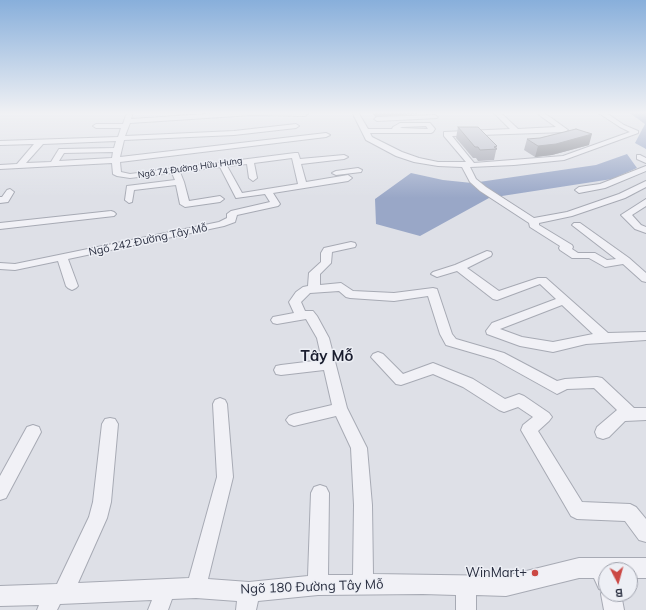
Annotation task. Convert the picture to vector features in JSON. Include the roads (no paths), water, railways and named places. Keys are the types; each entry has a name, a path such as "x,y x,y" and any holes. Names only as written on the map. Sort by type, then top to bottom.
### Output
{"street":[{"path":"0,143 55,140"},
{"path":"116,160 120,140"},
{"path":"163,153 164,140"},
{"path":"243,140 253,178"},
{"path":"0,167 116,160 163,153 207,144 245,144 277,140"},
{"path":"376,140 399,154 417,160 438,164 469,165 514,163 564,158 612,140"},
{"path":"451,140 469,165 473,180 483,189 532,221 535,224 533,225 568,247 564,248 576,256 591,255 606,264 625,260"},
{"path":"592,140 602,144"},
{"path":"19,166 41,141"},
{"path":"82,162 87,150"},
{"path":"53,164 62,151 117,150"},
{"path":"295,154 302,182"},
{"name":"Ngõ 74 Đường Hữu Hưng","path":"116,160 117,174 130,176 295,154 344,157"},
{"path":"222,164 239,196 268,192 302,182 358,170"},
{"path":"579,190 602,186 646,168"},
{"path":"175,171 180,182 185,204 220,199"},
{"path":"302,182 348,178"},
{"path":"129,200 130,188 180,182"},
{"path":"532,221 569,214 622,196 646,184"},
{"path":"0,200 5,200 10,192"},
{"name":"Ngõ 242 Đường Tây Mỗ","path":"0,266 15,267 221,224 232,220 232,214 234,213 275,204 268,192"},
{"path":"642,228 626,215 646,202"},
{"path":"0,226 111,214"},
{"path":"577,225 625,260 646,278"},
{"path":"314,290 315,273 326,263 326,253 328,250 351,245"},
{"path":"437,274 459,267 487,254"},
{"path":"62,258 72,286"},
{"path":"459,267 496,296 542,280 605,338"},
{"path":"301,316 294,302 300,294 307,290 341,287 350,294 394,297 433,292 446,334 451,342 499,356 556,388 565,384 597,382 639,415"},
{"path":"564,300 496,326 492,331 520,341 553,347 586,339 646,336"},
{"path":"277,320 309,314 313,319 323,338 340,409 359,448 363,505 363,585"},
{"path":"378,357 401,380 433,368 468,383 504,406 519,400 544,417 529,430 577,510 630,513 646,533"},
{"path":"281,370 330,364"},
{"path":"196,588 225,478 220,404"},
{"path":"294,420 340,409"},
{"path":"602,432 621,415 639,415"},
{"path":"55,599 98,518 102,502 110,424"},
{"path":"0,492 33,432"},
{"path":"318,585 320,492"},
{"name":"Ngõ 180 Đường Tây Mỗ","path":"0,596 55,599 166,589 196,588 248,601 318,585 506,586 579,568 598,574"},
{"path":"466,585 466,610"},
{"path":"158,610 166,589"}],"water":[{"path":"636,140 646,140 646,149 635,143"},
{"path":"627,154 637,168 612,179 489,198 420,236 376,224 375,199 411,173 443,180 472,183 596,165"}],"place":[{"name":"WinMart+","path":"535,573"}],"district":[{"name":"Tây Mỗ","path":"327,356"}]}
